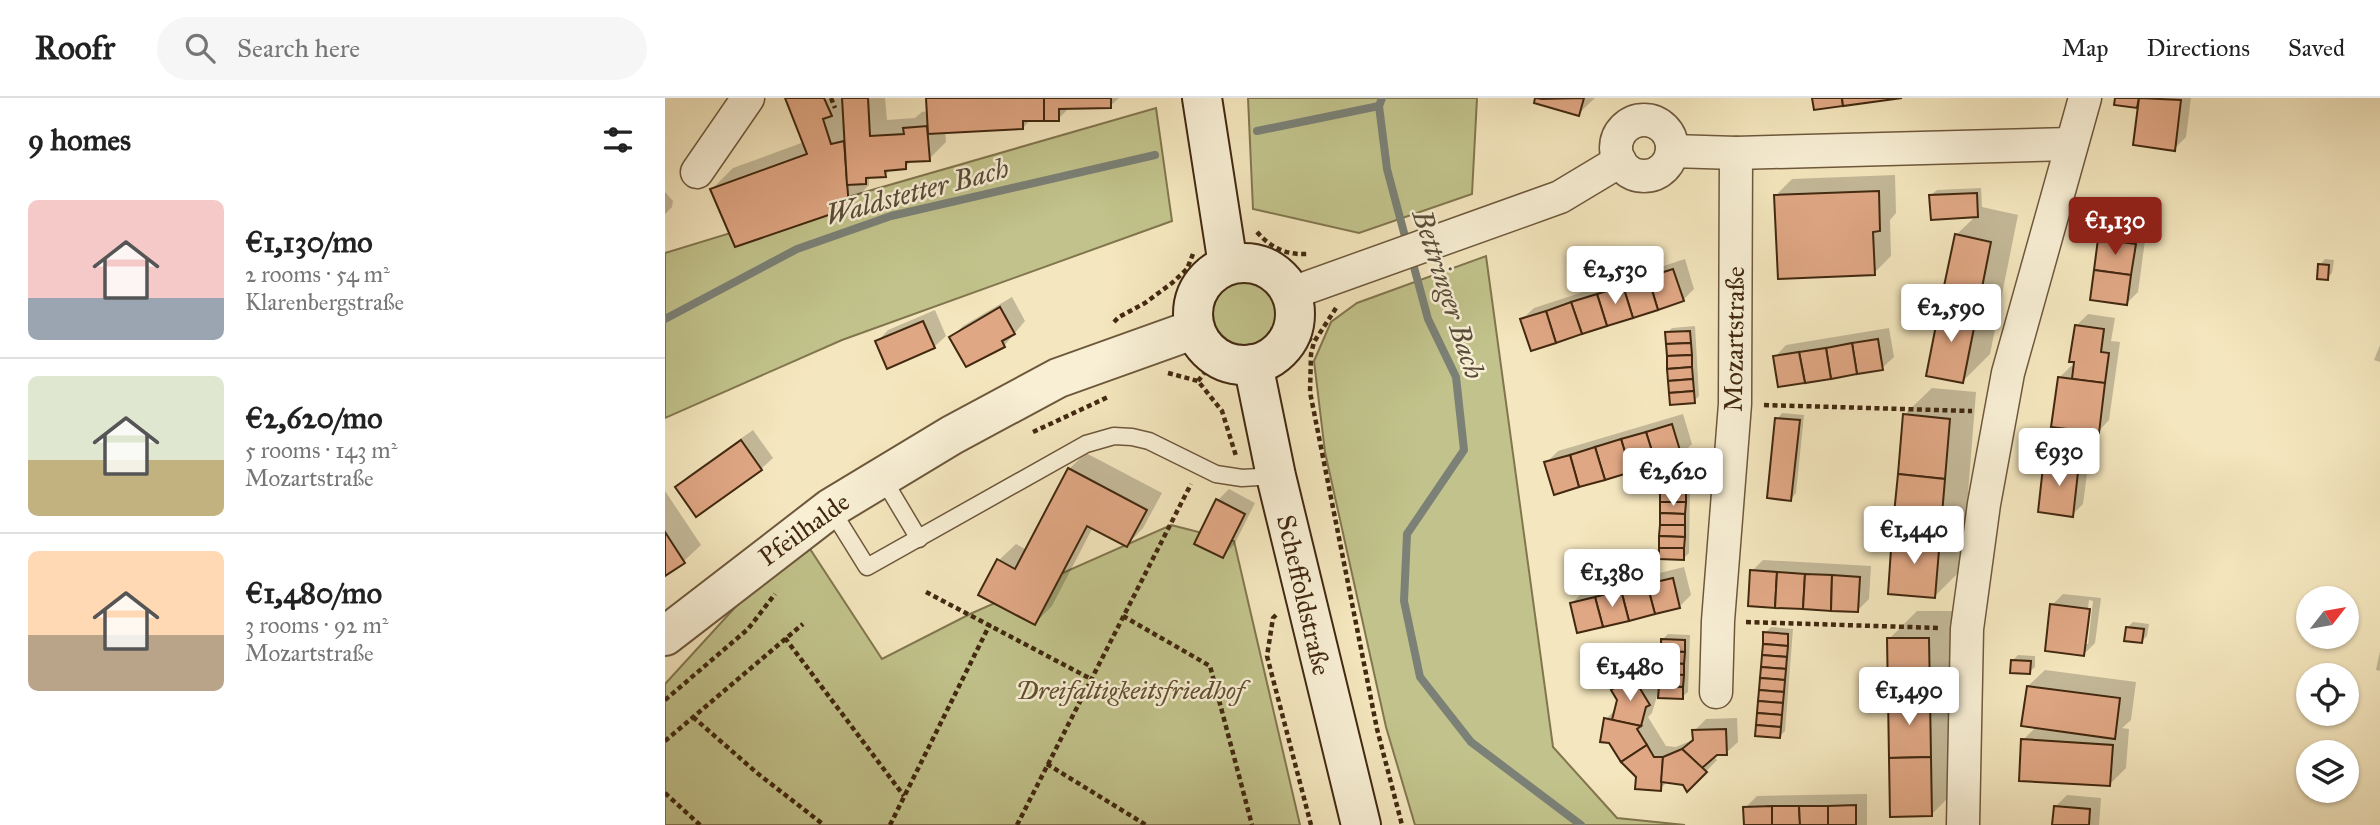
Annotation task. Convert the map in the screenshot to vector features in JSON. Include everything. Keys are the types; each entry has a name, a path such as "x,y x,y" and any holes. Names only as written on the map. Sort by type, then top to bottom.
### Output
{"main road":[{"path":"1202,98 1224,248 1208,278 1198,290 1194,306 1216,358 1266,360 1287,342 1300,322 1281,278 1265,267 1247,262 1224,248"},
{"name":"Pfeilhalde","path":"665,636 831,508 952,435 1058,378 1216,358"},
{"name":"Scheffoldstraße","path":"1216,358 1259,477 1361,825"}],"street":[{"path":"697,172 748,98"},
{"path":"1963,825 1967,629 1984,504 2008,373 2085,98"},
{"path":"1654,109 1671,138 1672,151 1668,162 1660,171 1650,175 1638,175 1627,170 1620,161 1617,140 1622,130 1630,123 1640,120 1654,109"},
{"path":"1672,151 1737,153 2071,144"},
{"name":"Mozartstraße","path":"1716,692 1718,621 1735,404 1737,153"},
{"path":"1300,322 1329,279 1560,197 1620,161"}],"lane":[{"path":"831,508 867,567 1086,444 1114,436 1149,441 1216,474 1259,477"},
{"path":"882,477 919,539"}],"path":[{"path":"831,98 835,108"},
{"path":"1106,330 1119,317 1145,303 1187,270 1198,237 1224,248 1249,224 1267,243 1289,254 1320,252 1338,304 1300,322 1311,354 1310,393 1377,729 1402,825"},
{"path":"1167,373 1216,358 1222,411 1259,477"},
{"path":"1024,436 1118,393"},
{"path":"1735,404 2001,412"},
{"path":"1017,825 1200,467"},
{"path":"665,700 748,629 778,591"},
{"path":"926,592 1091,679"},
{"path":"1279,611 1273,618 1267,656 1311,825"},
{"path":"1123,616 1210,666 1252,825"},
{"path":"1718,621 1967,629"},
{"path":"665,741 803,624"},
{"path":"890,825 990,624"},
{"path":"785,638 904,796"},
{"path":"693,717 757,773 824,825"},
{"path":"1048,764 1146,825"},
{"path":"665,793 700,825"}],"green space":[{"path":"1248,98 1477,98 1472,194 1359,233 1253,209"},
{"path":"1156,108 1172,221 842,340 665,418 665,253"},
{"path":"1486,256 1553,747 1617,818 1685,825 1415,825 1386,727 1325,452 1314,361 1331,322 1357,303"},
{"path":"1245,281 1268,290 1277,313 1268,336 1245,345 1222,336 1213,313 1222,290"},
{"name":"Dreifaltigkeitsfriedhof","path":"1171,525 1234,541 1300,825 665,825 665,684 750,591 810,549 882,659 970,614"}],"building":[{"path":"785,98 824,98 832,116 823,119 831,144 844,141 849,208 735,247 710,189 807,154"},
{"path":"842,98 868,98 870,136 904,134 903,128 927,126 930,161 906,162 906,169 885,171 886,177 866,178 866,184 847,185"},
{"path":"926,98 1044,98 1044,121 1023,121 1023,129 928,134"},
{"path":"1044,98 1111,98 1111,108 1059,109 1059,121 1044,121"},
{"path":"1535,98 1584,98 1579,116 1534,103"},
{"path":"1812,98 1842,98 1843,106 1814,110"},
{"path":"1842,98 1902,98 1843,106"},
{"path":"2115,98 2139,98 2137,108 2114,105"},
{"path":"2139,98 2181,100 2175,151 2133,145"},
{"path":"1879,191 1880,231 1873,232 1875,275 1778,279 1774,195"},
{"path":"1977,193 1978,217 1931,220 1929,195"},
{"path":"1955,234 1991,242 1977,313 1940,305"},
{"path":"2098,239 2136,244 2131,275 2094,270"},
{"path":"2318,264 2329,265 2328,280 2317,279"},
{"path":"1673,269 1684,301 1658,310 1648,277"},
{"path":"2094,270 2131,275 2127,305 2090,300"},
{"path":"1648,277 1658,310 1633,318 1623,286"},
{"path":"1623,286 1633,318 1607,326 1597,294"},
{"path":"1597,294 1607,326 1582,334 1571,302"},
{"path":"1571,302 1582,334 1556,343 1546,311"},
{"path":"1940,305 1977,313 1963,383 1926,376"},
{"path":"1000,307 1015,334 1002,341 1005,347 966,367 949,337"},
{"path":"1546,311 1556,343 1531,351 1520,319"},
{"path":"923,321 935,348 887,369 875,341"},
{"path":"2075,325 2104,329 2101,352 2109,353 2105,383 2072,379 2074,362 2069,362"},
{"path":"1690,331 1691,343 1666,344 1665,332"},
{"path":"1878,339 1883,370 1857,374 1852,343"},
{"path":"1691,343 1692,355 1667,356 1666,344"},
{"path":"1852,343 1857,374 1831,379 1826,348"},
{"path":"1826,348 1831,379 1805,383 1799,352"},
{"path":"1799,352 1805,383 1778,387 1773,356"},
{"path":"1692,355 1692,367 1667,369 1667,356"},
{"path":"1692,367 1693,379 1668,381 1667,369"},
{"path":"2058,377 2105,383 2099,433 2051,427"},
{"path":"1693,379 1694,391 1669,393 1668,381"},
{"path":"1694,391 1695,403 1670,405 1669,393"},
{"path":"1903,414 1950,419 1945,479 1898,474"},
{"path":"1775,418 1800,420 1791,501 1767,498"},
{"path":"1672,424 1682,457 1656,464 1646,432"},
{"path":"1646,432 1656,464 1631,472 1621,439"},
{"path":"1621,439 1631,472 1605,480 1595,447"},
{"path":"741,440 762,470 696,517 675,487"},
{"path":"1595,447 1605,480 1579,487 1570,455"},
{"path":"1570,455 1579,487 1554,495 1544,462"},
{"path":"2044,458 2079,463 2073,517 2038,512"},
{"path":"1068,468 1147,510 1127,547 1087,526 1035,625 978,595 997,559 1015,569"},
{"path":"1898,474 1945,479 1940,538 1892,534"},
{"path":"1660,490 1686,491 1686,502 1660,502"},
{"path":"1216,499 1245,514 1223,558 1194,544"},
{"path":"1660,502 1686,502 1685,514 1660,513"},
{"path":"1660,513 1685,514 1685,525 1660,525"},
{"path":"1660,525 1685,525 1685,537 1659,536"},
{"path":"665,532 685,563 665,576"},
{"path":"1892,534 1940,538 1935,598 1888,594"},
{"path":"1659,536 1685,537 1684,548 1659,548"},
{"path":"1659,548 1684,548 1684,560 1659,559"},
{"path":"1750,570 1777,572 1775,608 1748,606"},
{"path":"1777,572 1805,574 1803,609 1775,608"},
{"path":"1805,574 1832,575 1831,611 1803,609"},
{"path":"1832,575 1860,577 1858,612 1831,611"},
{"path":"1673,578 1680,608 1655,614 1647,584"},
{"path":"1647,584 1655,614 1629,621 1621,590"},
{"path":"1621,590 1629,621 1603,627 1595,597"},
{"path":"1595,597 1603,627 1577,633 1570,603"},
{"path":"2050,604 2090,609 2084,656 2045,651"},
{"path":"2126,627 2144,629 2142,643 2124,641"},
{"path":"1763,632 1788,634 1788,646 1763,644"},
{"path":"1887,638 1929,638 1930,697 1888,698"},
{"path":"1661,639 1685,640 1685,652 1661,651"},
{"path":"1763,644 1788,646 1787,657 1762,655"},
{"path":"1661,651 1685,652 1684,664 1660,662"},
{"path":"1762,655 1787,657 1786,669 1761,667"},
{"path":"2011,660 2031,661 2030,674 2010,673"},
{"path":"1660,662 1684,664 1684,675 1659,674"},
{"path":"1761,667 1786,669 1785,680 1760,678"},
{"path":"1659,674 1684,675 1683,687 1659,686"},
{"path":"1633,677 1650,705 1646,707 1641,726 1612,720 1617,700 1611,690"},
{"path":"1760,678 1785,680 1784,692 1759,690"},
{"path":"1659,686 1683,687 1683,699 1658,698"},
{"path":"2027,686 2120,698 2115,739 2021,726"},
{"path":"1759,690 1784,692 1783,703 1758,701"},
{"path":"1930,697 1931,757 1889,758 1888,698"},
{"path":"1758,701 1783,703 1782,715 1757,713"},
{"path":"1757,713 1782,715 1781,727 1756,725"},
{"path":"1604,718 1641,726 1637,729 1647,745 1621,762 1609,743 1600,742"},
{"path":"1756,725 1781,727 1780,738 1755,736"},
{"path":"1726,729 1727,755 1717,755 1702,768 1682,749 1693,740 1692,730"},
{"path":"2021,739 2113,745 2110,786 2019,781"},
{"path":"1647,745 1654,757 1663,757 1661,791 1635,789 1636,777 1621,762"},
{"path":"1682,749 1707,772 1687,792 1683,785 1661,782 1663,757"},
{"path":"1931,757 1932,816 1890,817 1889,758"},
{"path":"1856,805 1856,825 1828,825 1828,806"},
{"path":"1772,806 1799,806 1800,825 1772,825"},
{"path":"1772,806 1772,825 1744,825 1743,807"},
{"path":"1799,806 1828,806 1828,825 1800,825"},
{"path":"2054,806 2090,809 2089,825 2052,825"}],"waterway":[{"name":"Bettringer Bach","path":"1382,98 1379,106 1387,169 1407,244"},
{"name":"Waldstetter Bach","path":"1257,131 1379,106"},
{"name":"Waldstetter Bach","path":"665,319 797,249 891,216 1155,155"},
{"name":"Bettringer Bach","path":"1411,256 1428,319 1456,377 1464,450 1407,534 1404,601 1420,677 1471,742 1581,825"}]}
